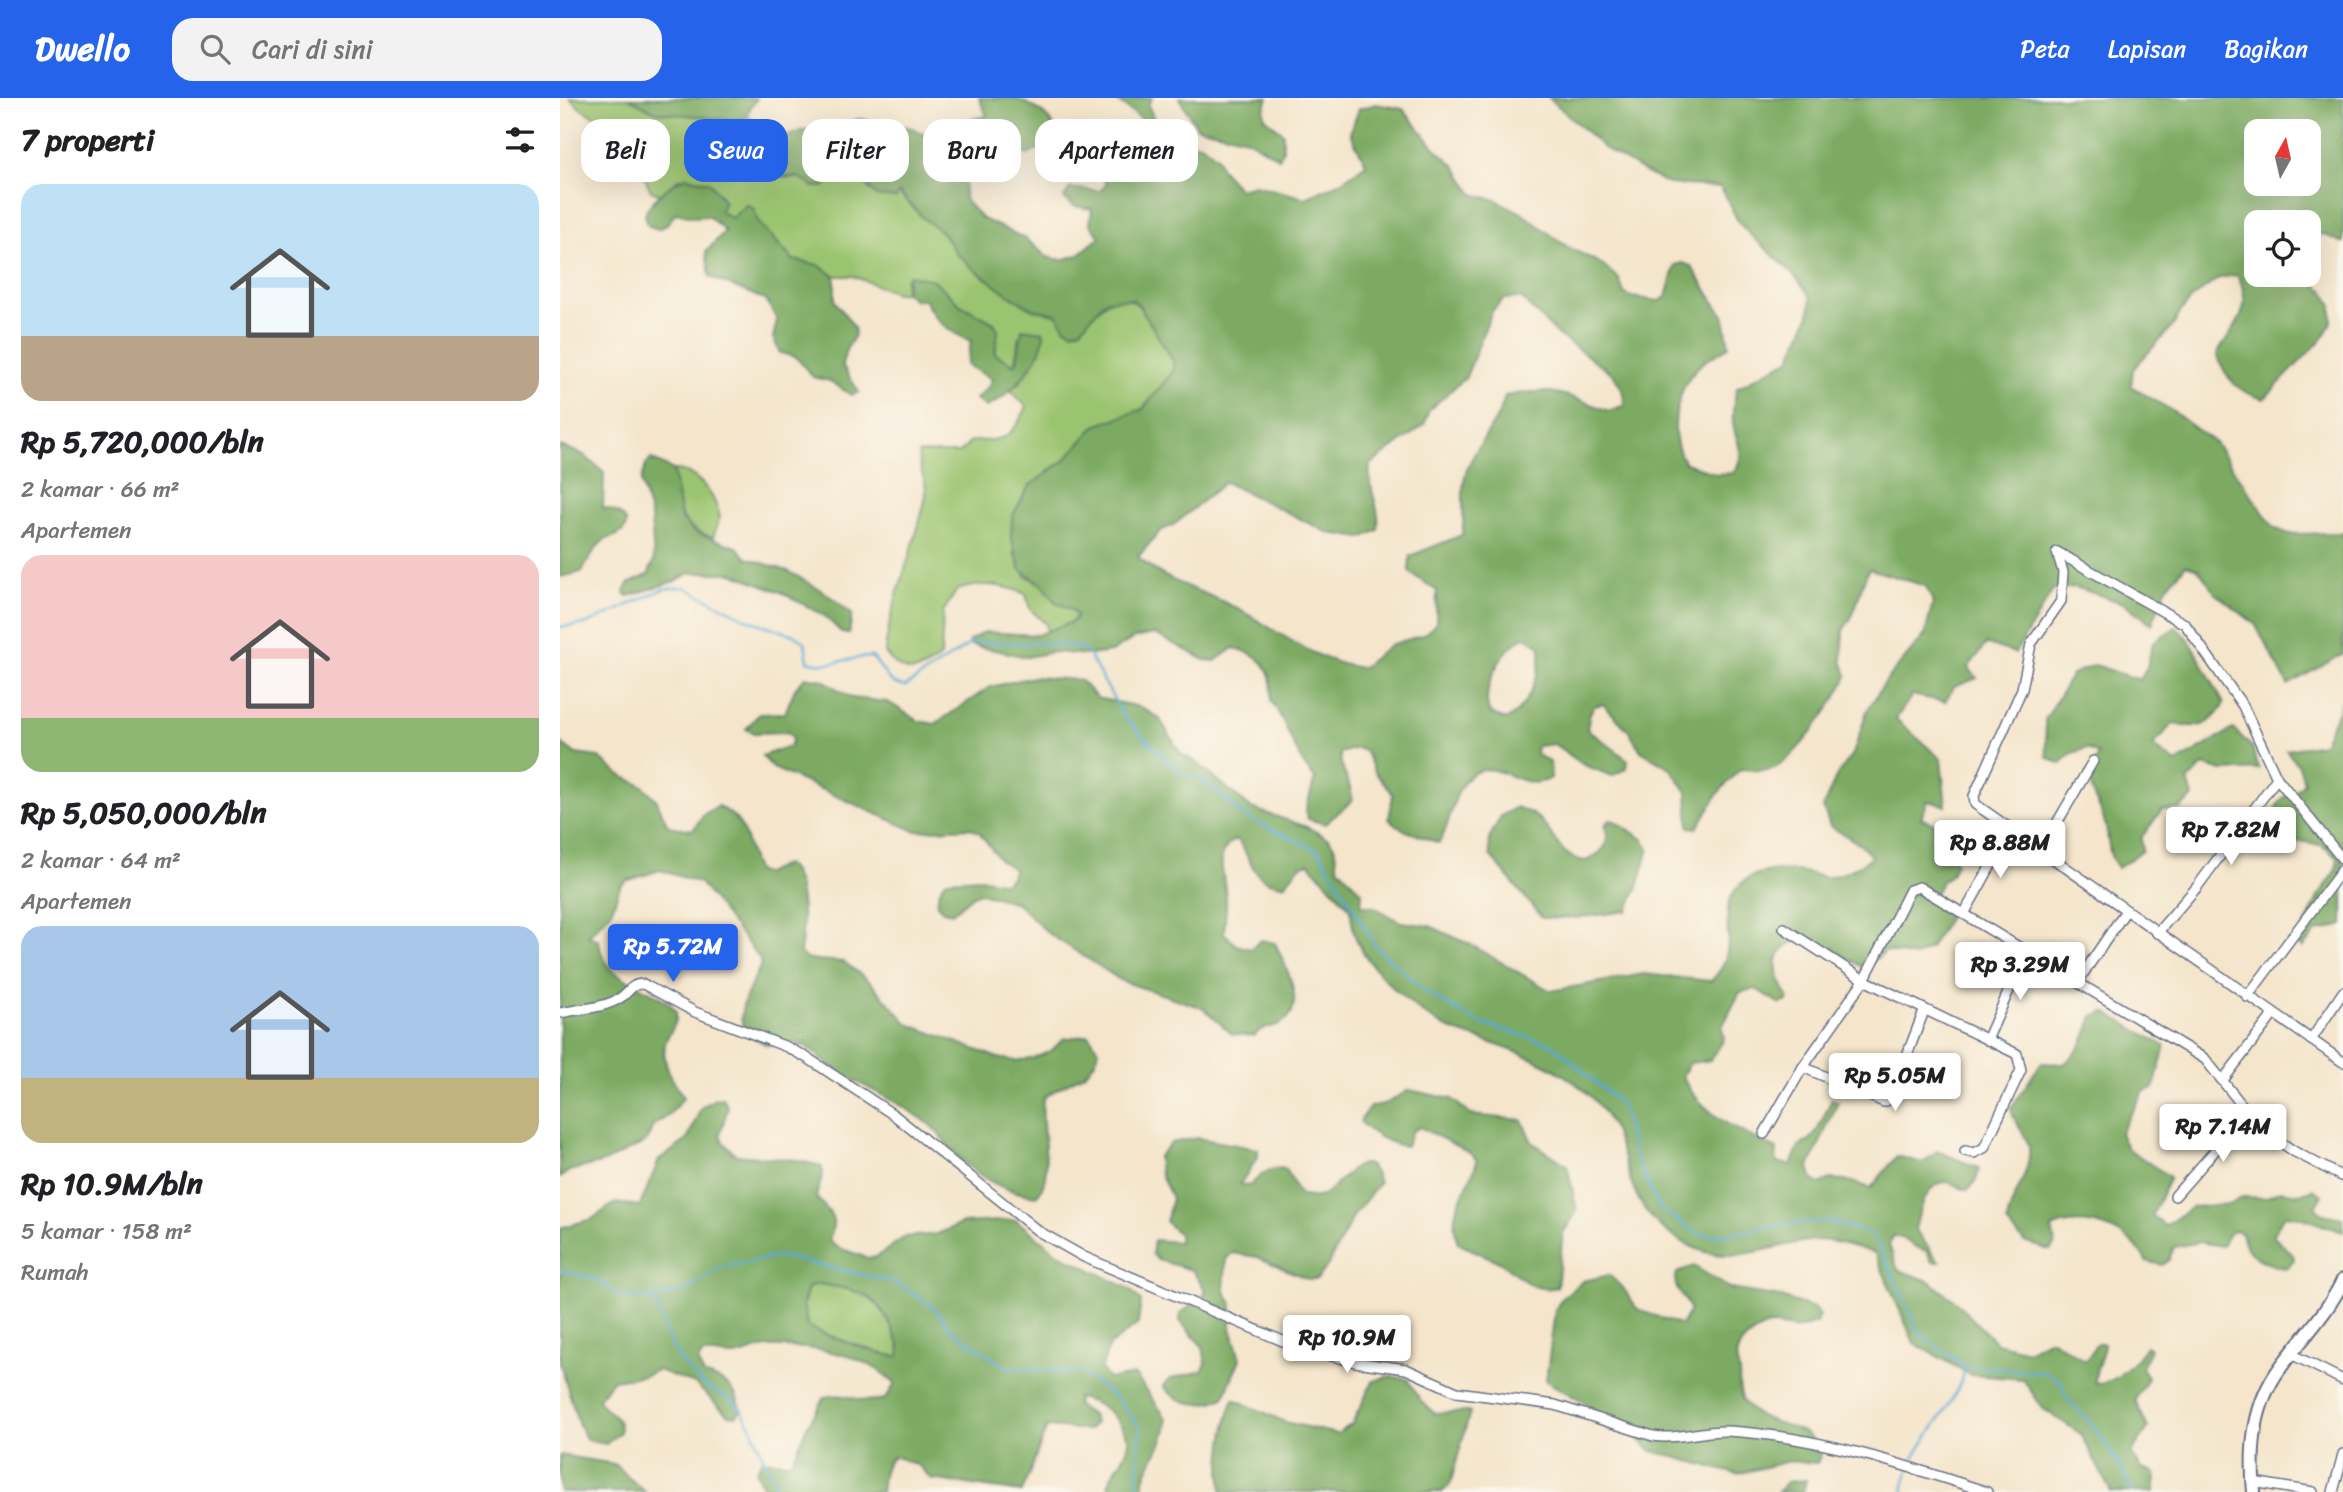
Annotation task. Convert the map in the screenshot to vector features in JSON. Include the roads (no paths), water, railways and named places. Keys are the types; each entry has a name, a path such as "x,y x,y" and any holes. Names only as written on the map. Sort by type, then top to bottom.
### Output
{"main road":[{"path":"2254,1487 2252,1444 2256,1417 2278,1370 2339,1299 2343,1280"}],"street":[{"path":"2343,860 2277,778 2243,706 2185,624 2057,552 2063,572 2061,601 2031,644 2022,689 1974,796 1980,810 2343,1062"},
{"path":"2040,852 2093,761"},
{"path":"2157,933 2191,895 2277,778"},
{"path":"1964,914 2010,831"},
{"path":"2247,997 2343,869"},
{"path":"1764,1134 1803,1067 1864,980 1914,887 1925,888 2026,952 2187,1047 2213,1067 2243,1110 2261,1129 2295,1152 2343,1178"},
{"path":"2078,981 2125,912"},
{"path":"1784,928 1864,980 2017,1054 2021,1070 1984,1148 1974,1153 1965,1151"},
{"path":"1987,1040 2026,952"},
{"path":"560,1013 609,1003 620,999 634,984 643,984 695,1012 787,1047 876,1102 998,1201 1058,1243 1189,1304 1297,1347 1355,1362 1406,1369 1457,1392 1556,1405 1653,1436 1667,1438 1726,1431 1844,1447 1987,1492"},
{"path":"2311,1040 2343,992"},
{"path":"1803,1067 1884,1102 1890,1098 1924,1011"},
{"path":"2223,1080 2273,1015"},
{"path":"2175,1196 2218,1147 2243,1110"},
{"path":"2291,1354 2343,1380"},
{"path":"2333,1492 2343,1454"},
{"path":"2254,1487 2314,1492"}],"waterway":[{"path":"560,627 587,624 663,589 684,587 749,620 794,635 805,642 808,661 824,664 872,657 891,681 900,686 906,686 971,643 1039,643 1079,647 1089,655 1124,717 1177,771 1203,780 1246,817 1319,851 1377,948 1429,994 1477,1022 1552,1044 1622,1105 1635,1157 1660,1209 1696,1232 1713,1236 1794,1223 1829,1221 1871,1234 1881,1249 1919,1334 1965,1366 2047,1373 2061,1381 2066,1397 2094,1427 2124,1473 2132,1492"},
{"path":"560,1270 598,1280 621,1297 655,1298 685,1291 719,1268 780,1256 895,1282 935,1308 950,1329 1006,1367 1083,1373 1115,1397 1140,1427 1137,1492"},
{"path":"655,1298 667,1335 686,1367 705,1385 734,1402 744,1414 780,1492"},
{"path":"1903,1492 1914,1459 1952,1399 1965,1366"}]}
